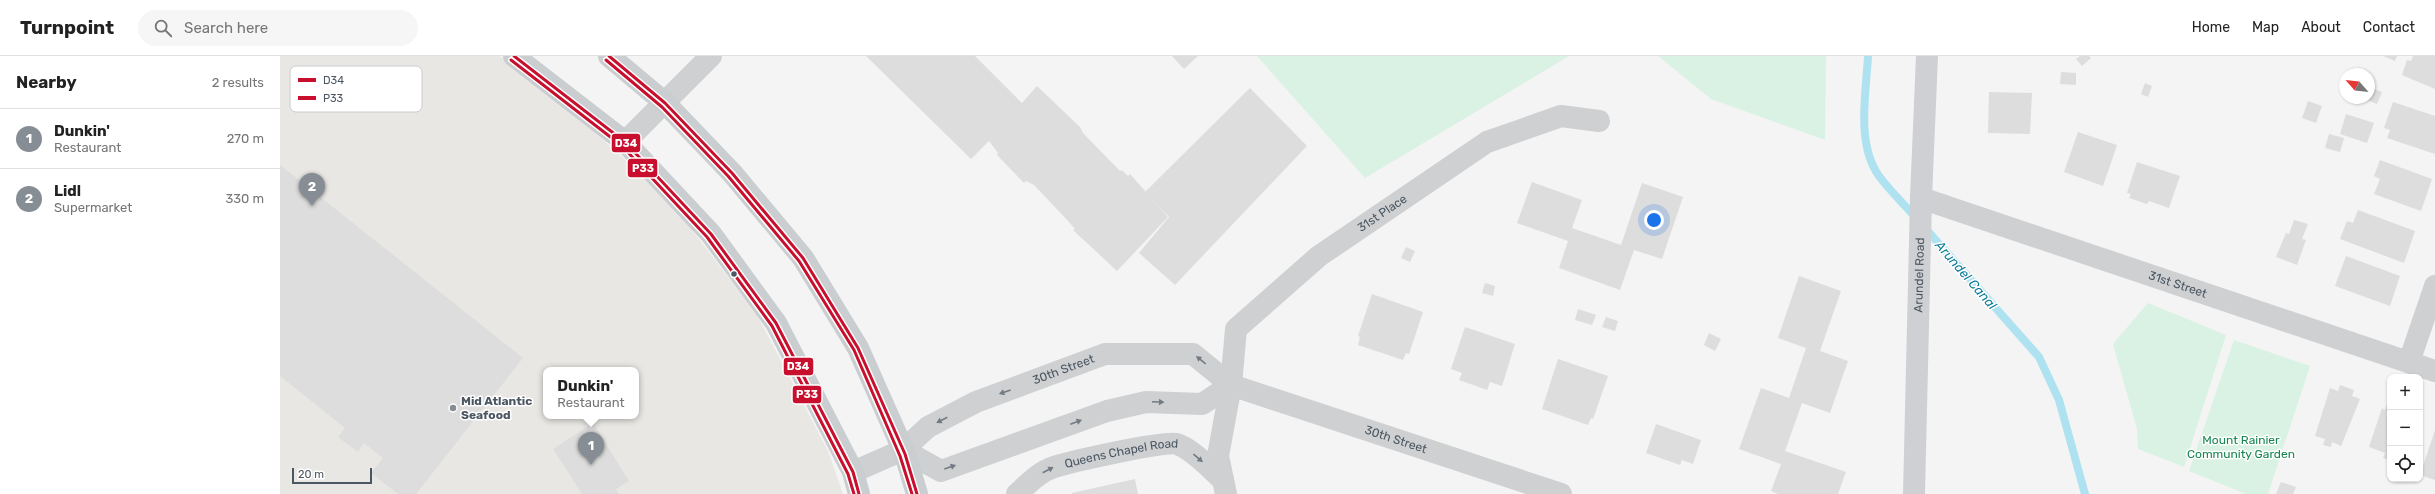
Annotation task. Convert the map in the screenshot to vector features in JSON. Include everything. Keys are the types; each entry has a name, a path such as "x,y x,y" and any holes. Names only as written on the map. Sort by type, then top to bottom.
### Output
{"main road":[{"path":"514,56 625,142 711,234 776,323 853,472 859,494"},
{"path":"608,56 665,102 732,173 803,258 858,348 903,450 917,494"}],"street":[{"path":"625,142 711,56"},
{"name":"Arundel Road","path":"1914,494 1921,198 1927,56"},
{"name":"31st Place","path":"1225,487 1218,456 1231,385 1236,329 1319,256 1487,142 1561,116 1599,121"},
{"name":"31st Street","path":"1921,198 2435,371"},
{"path":"2409,362 2435,286"},
{"name":"30th Street","path":"853,472 903,450 928,427 976,402 1105,354 1193,354 1231,385 1561,494"},
{"path":"903,450 941,470 1107,411 1146,402 1202,404 1231,385"},
{"name":"Queens Chapel Road","path":"1017,494 1036,477 1054,467 1159,444 1177,444 1191,453 1225,487"}],"shaded area":[{"path":"280,56 500,56 598,135 670,201 757,315 828,451 843,494 280,494"}],"green space":[{"path":"1257,56 1569,56 1365,178"},
{"path":"1658,56 1826,56 1825,140 1711,99"},
{"path":"2148,303 2226,335 2184,467 2138,449 2137,429 2113,344"},
{"name":"Mount Rainier Community Garden","path":"2234,340 2310,366 2268,494 2246,494 2189,471"}],"building":[{"path":"866,56 975,56 1022,103 1037,86 1080,127 1083,133 1120,171 1122,170 1128,176 1130,174 1168,217 1117,271 1073,230 1075,229 1034,185 1026,181 1024,183 997,155 998,153 989,141 971,159"},
{"path":"1172,56 1198,56 1184,69"},
{"path":"2080,56 2089,56 2091,58 2082,66 2076,59"},
{"path":"2383,56 2397,56 2395,61"},
{"path":"2413,56 2435,56 2435,89 2402,75 2407,60 2411,61"},
{"path":"2061,72 2076,73 2076,85 2060,84"},
{"path":"2145,83 2152,86 2148,97 2141,94"},
{"path":"1250,88 1307,146 1175,285 1139,253 1169,217 1145,192"},
{"path":"2375,89 2382,92 2377,104 2375,103"},
{"path":"1989,92 2032,93 2030,134 1988,133"},
{"path":"2308,101 2322,106 2316,123 2302,118"},
{"path":"2393,102 2435,116 2435,154 2387,138 2390,130 2384,128"},
{"path":"2346,114 2374,123 2367,143 2340,134"},
{"path":"2078,132 2117,145 2103,186 2064,172"},
{"path":"2329,134 2344,138 2340,152 2325,148"},
{"path":"2380,160 2432,179 2421,211 2374,194 2380,179 2374,176"},
{"path":"2137,162 2180,176 2169,208 2149,201 2147,204 2129,198 2131,194 2127,193"},
{"path":"280,165 523,358 416,494 398,494 371,473 383,458 364,443 358,452 338,437 345,428 280,376"},
{"path":"1532,182 1582,200 1572,228 1621,245 1642,183 1683,197 1662,259 1634,250 1620,290 1559,268 1568,241 1517,223"},
{"path":"2358,210 2415,231 2404,263 2340,239 2347,221 2353,223"},
{"path":"2294,220 2308,224 2302,239 2306,240 2297,265 2276,257 2286,233 2289,234"},
{"path":"1406,247 1415,251 1410,262 1401,258"},
{"path":"2346,256 2400,276 2390,306 2335,286"},
{"path":"1799,276 1841,291 1820,351 1848,361 1830,413 1802,403 1785,451 1846,472 1838,494 1778,494 1771,491 1781,464 1739,449 1761,388 1789,398 1806,348 1778,338"},
{"path":"1485,283 1495,286 1493,296 1482,293"},
{"path":"1372,294 1423,312 1409,354 1406,353 1403,360 1358,345 1360,337 1358,336"},
{"path":"1578,309 1596,315 1592,325 1575,320"},
{"path":"1606,317 1618,321 1615,331 1602,327"},
{"path":"1465,327 1515,344 1502,386 1490,382 1487,390 1459,380 1462,373 1451,369"},
{"path":"1709,333 1721,339 1715,351 1704,345"},
{"path":"1558,359 1608,376 1593,419 1591,418 1588,425 1542,409"},
{"path":"2340,385 2354,390 2352,396 2360,399 2341,446 2332,442 2331,447 2323,445 2325,439 2315,436 2330,388 2338,391"},
{"path":"2387,404 2387,459 2383,458 2385,453 2369,447 2382,408 2385,410"},
{"path":"593,423 629,481 616,489 619,494 582,494 553,449"},
{"path":"1656,424 1701,440 1693,464 1682,460 1680,465 1646,453"},
{"path":"2435,430 2435,480 2423,476 2423,466"},
{"path":"1135,479 1138,494 1072,494 1072,493"},
{"path":"2281,482 2296,487 2293,494 2276,494"}],"waterway":[{"name":"Arundel Canal","path":"1868,56 1864,118 1867,149 1879,176 1916,218"},
{"name":"Arundel Canal","path":"1925,228 2039,357 2059,400 2085,494"}],"transit line":[{"name":"D34","path":"514,56 625,142 711,234 776,323 853,472 859,494"},
{"name":"D34","path":"609,56 665,103 732,173 803,258 858,348 905,454 917,494"},
{"name":"P33","path":"511,60 622,146 707,237 772,326 848,474 854,494"},
{"name":"P33","path":"606,60 662,107 728,176 799,261 854,350 900,456 912,494"}],"place":[{"name":"Lidl","path":"312,206"},
{"name":"Mid Atlantic Seafood","path":"453,408"},
{"name":"Dunkin'","path":"591,465"}]}
